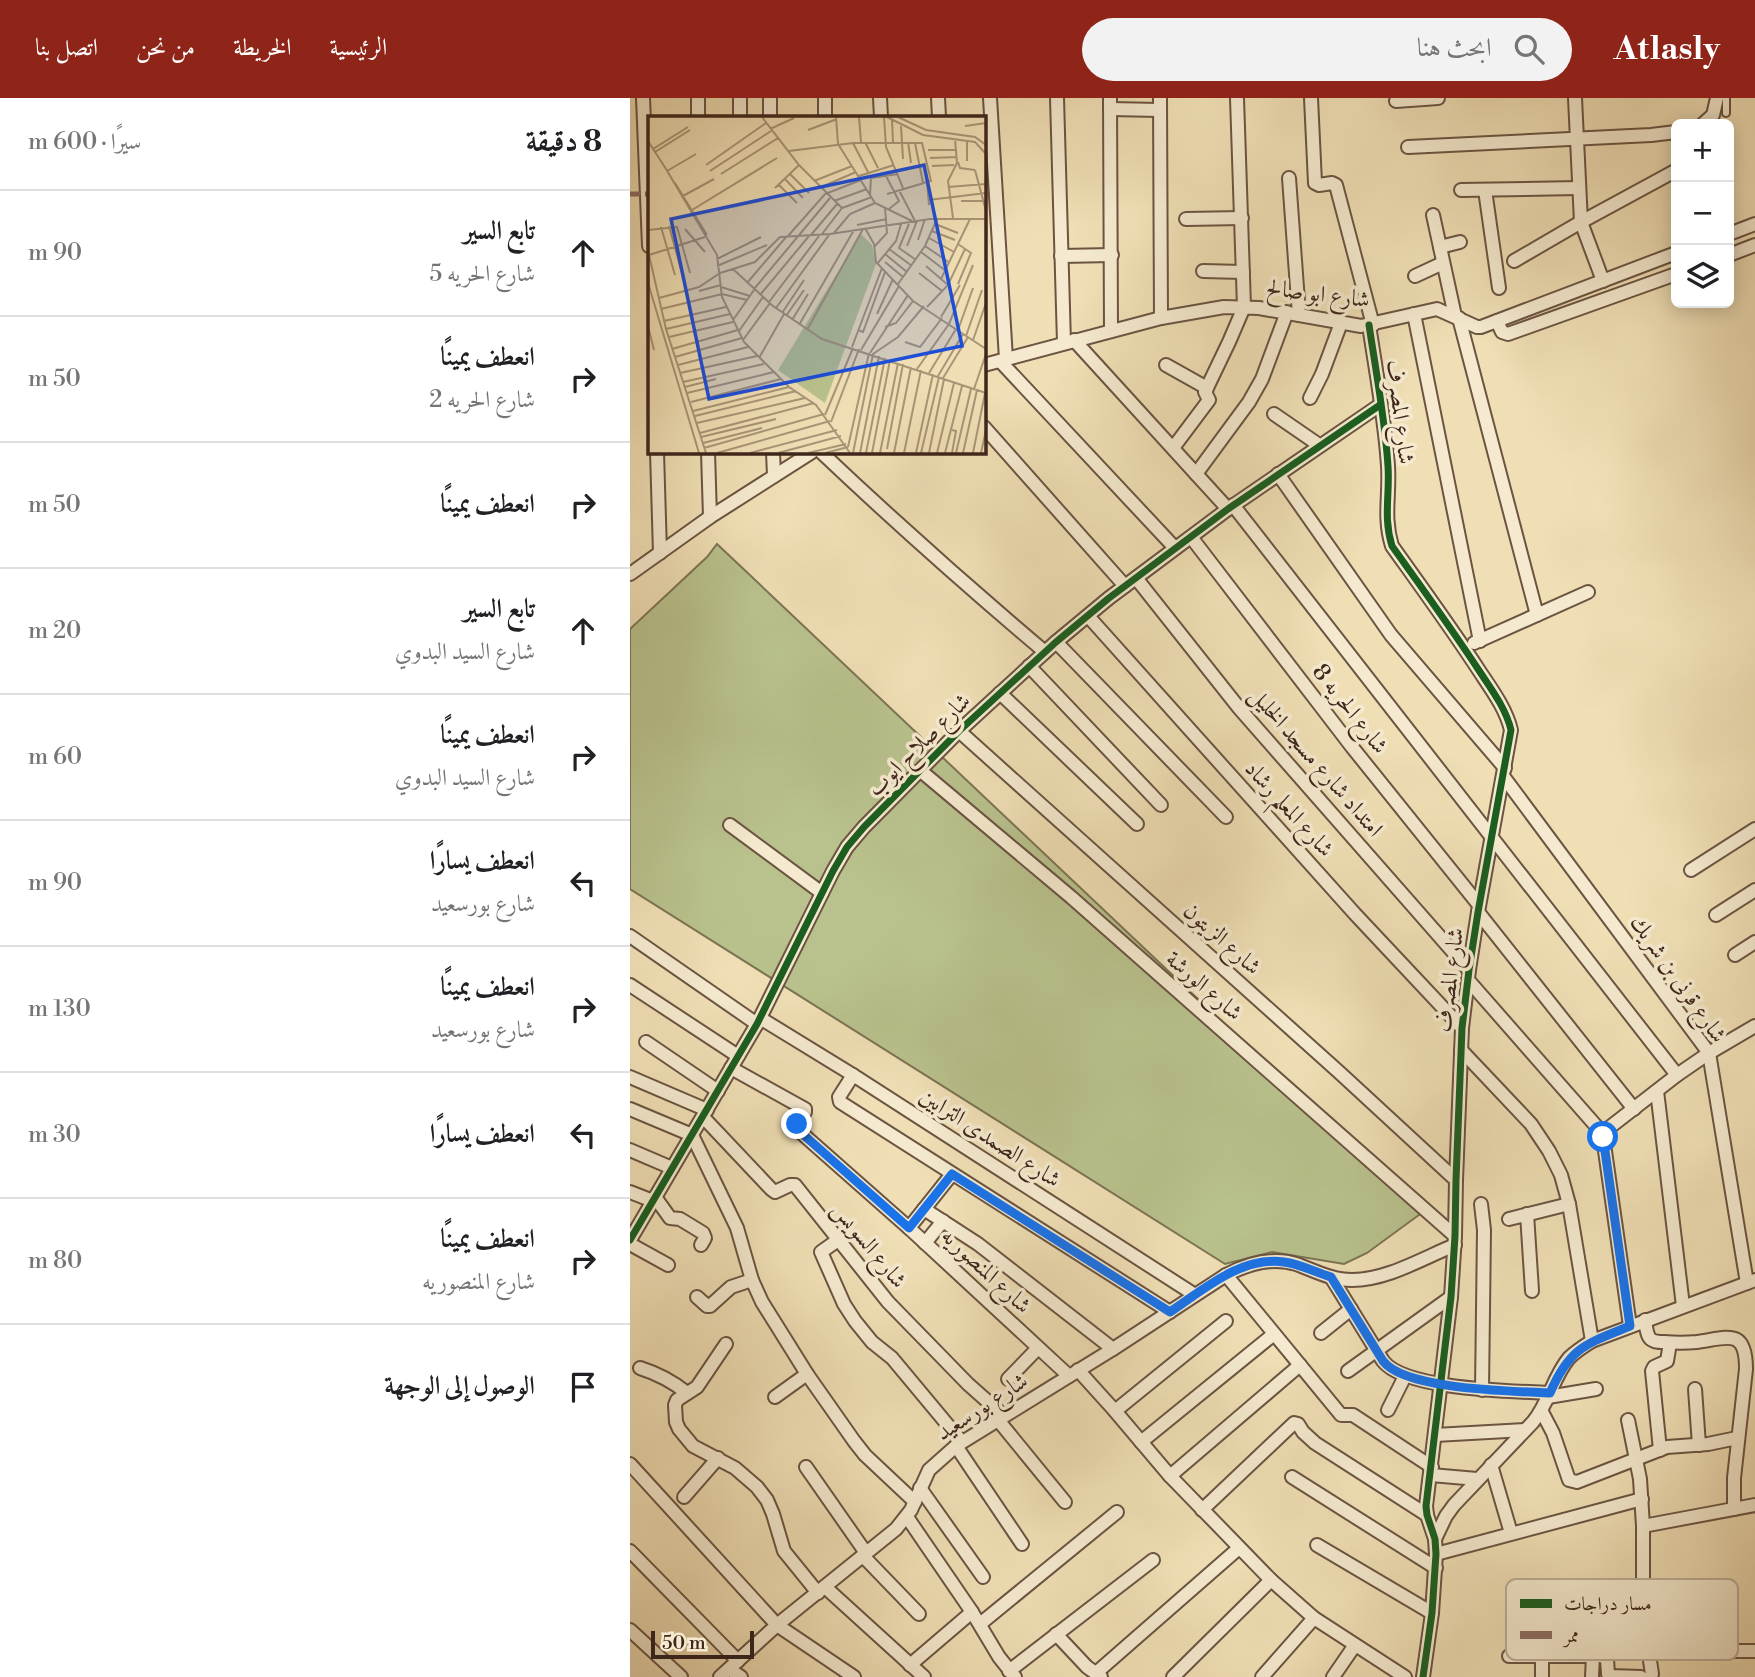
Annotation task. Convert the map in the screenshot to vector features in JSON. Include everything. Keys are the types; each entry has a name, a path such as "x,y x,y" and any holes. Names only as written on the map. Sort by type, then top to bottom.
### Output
{"street":[{"path":"643,98 648,221"},
{"path":"698,98 698,116"},
{"path":"740,98 740,116"},
{"path":"770,98 770,116"},
{"path":"825,98 825,116"},
{"path":"880,98 881,116"},
{"path":"938,98 939,116"},
{"path":"990,98 1003,360 1175,548"},
{"path":"1057,98 1061,257 1069,342 1230,507 1491,834 1677,1075"},
{"path":"1173,448 1209,400 1205,393 1244,307 1237,98"},
{"name":"شارع المصرف","path":"1311,98 1315,183 1335,184 1371,325 1389,468 1386,516 1392,547 1494,694 1511,730 1478,909 1462,1028 1451,1297 1426,1506 1435,1538 1436,1568 1423,1677"},
{"path":"1396,101 1438,98"},
{"path":"1576,98 1581,222 1603,281"},
{"path":"1709,119 1713,115 1717,98"},
{"path":"1111,331 1110,103 1160,104 1161,318"},
{"path":"1408,147 1671,132"},
{"path":"1514,261 1671,173"},
{"path":"1196,474 1249,402 1293,314 1289,178"},
{"path":"1461,190 1579,188"},
{"path":"1485,190 1499,288"},
{"path":"1433,215 1443,264 1536,615"},
{"path":"1186,219 1242,218"},
{"path":"1734,232 1755,224"},
{"path":"1440,247 1460,242"},
{"path":"1734,253 1755,245"},
{"path":"1061,257 1112,255"},
{"name":"شارع ابو صالح","path":"985,365 1161,318 1224,307 1244,307 1361,326 1437,309 1481,327 1671,255"},
{"path":"1415,276 1443,264"},
{"path":"1203,271 1243,272"},
{"path":"1497,321 1502,332 1508,334 1671,276"},
{"path":"1414,314 1480,640"},
{"path":"1310,398 1341,323"},
{"path":"1166,365 1207,388"},
{"name":"شارع صلاح ايوب","path":"632,1235 759,1021 822,893 847,848 864,827 960,731 1056,642 1230,507 1380,405"},
{"path":"1274,414 1319,445"},
{"name":"امتداد شارع مسجد الخليل","path":"985,428 1131,582 1601,1134"},
{"path":"657,453 660,553"},
{"path":"708,453 709,517"},
{"path":"774,453 774,476"},
{"path":"630,574 709,517 810,453"},
{"path":"822,453 967,586 1045,652"},
{"name":"شارع قرنى بن شريك","path":"1278,474 1391,635 1504,772 1709,1053 1751,1281"},
{"name":"شارع الحريه 8","path":"1191,537 1634,1109"},
{"path":"1464,648 1588,592"},
{"name":"شارع المعلم رشاد","path":"1088,616 1355,914 1462,1028"},
{"path":"1056,642 1226,817"},
{"path":"1029,666 1161,805"},
{"path":"1000,693 1137,824"},
{"name":"شارع الزيتون","path":"960,731 1456,1180"},
{"name":"شارع الورشة","path":"921,771 1081,906 1455,1240"},
{"path":"730,825 822,893"},
{"path":"1691,870 1755,829"},
{"path":"1716,915 1755,890"},
{"name":"شارع الصمدى الترابين","path":"630,936 759,1021 853,1075 1195,1296"},
{"path":"1735,955 1755,942"},
{"path":"630,985 738,1056"},
{"path":"1630,1326 1601,1134 1677,1075 1755,1026"},
{"path":"646,1042 718,1091"},
{"path":"1461,1050 1531,1124 1561,1175 1569,1204 1592,1341"},
{"name":"شارع المنصوريه","path":"731,1068 803,1107 806,1110 796,1128 1038,1348 1074,1373 1115,1411 1170,1476 1271,1580 1314,1618 1355,1645 1387,1672 1405,1677"},
{"path":"853,1075 839,1097 840,1102 1170,1312"},
{"path":"630,1077 705,1113"},
{"path":"1657,1091 1684,1306"},
{"path":"630,1109 692,1135 737,1228 752,1280 762,1303 859,1448 915,1502"},
{"name":"شارع السويس","path":"705,1113 771,1189 775,1192 794,1185 888,1302 1001,1418 1065,1502"},
{"path":"630,1150 672,1168"},
{"path":"909,1228 952,1174"},
{"path":"630,1192 654,1200 670,1218 680,1219 703,1233 705,1238 701,1245"},
{"path":"1481,1204 1484,1230 1482,1390"},
{"path":"1509,1219 1569,1204"},
{"path":"924,1209 978,1244 1112,1349"},
{"path":"1527,1214 1532,1290"},
{"path":"925,1243 943,1221"},
{"path":"632,1235 668,1265"},
{"path":"838,1240 821,1252 849,1313 872,1342 892,1358 959,1444 1022,1544"},
{"name":"شارع بورسعيد","path":"729,1669 777,1625 896,1529 907,1517 933,1465 959,1444 1226,1276 1240,1268 1269,1261 1299,1265 1331,1277 1351,1280 1373,1278 1394,1271 1455,1240"},
{"path":"1226,1276 1340,1415 1353,1415 1431,1471 1477,1479"},
{"path":"1331,1277 1386,1366 1405,1376 1482,1390 1549,1395 1596,1389"},
{"path":"697,1297 710,1306 731,1287 752,1280"},
{"path":"1435,1538 1454,1505 1542,1412 1569,1358 1592,1341 1751,1281"},
{"path":"1348,1371 1451,1297"},
{"path":"1321,1333 1351,1309"},
{"path":"1645,1320 1651,1339 1670,1343 1727,1337 1737,1339 1741,1343 1746,1369 1737,1438 1734,1509"},
{"path":"1115,1411 1226,1321"},
{"path":"1141,1442 1274,1334"},
{"path":"1660,1450 1652,1371 1667,1361 1670,1343"},
{"path":"726,1344 697,1387 680,1397 675,1405 679,1429 693,1446 735,1468 757,1487 773,1514 784,1551 821,1590 924,1677"},
{"path":"1008,1379 1038,1348"},
{"path":"1170,1476 1300,1365"},
{"path":"640,1368 657,1373 687,1393"},
{"path":"775,1397 807,1374"},
{"path":"1388,1410 1405,1376"},
{"path":"1695,1389 1699,1445"},
{"path":"1542,1412 1569,1480 1577,1482 1674,1446 1699,1445 1737,1438"},
{"path":"1628,1420 1642,1499 1643,1579"},
{"path":"1202,1510 1292,1424 1298,1424 1303,1433 1315,1443 1427,1515"},
{"path":"1435,1434 1525,1430"},
{"path":"684,1497 718,1458"},
{"path":"630,1464 777,1625 854,1677"},
{"path":"1491,1465 1511,1533"},
{"path":"806,1467 864,1555 919,1614"},
{"path":"1292,1476 1436,1568"},
{"path":"920,1488 983,1577"},
{"path":"1436,1554 1642,1499"},
{"path":"1643,1526 1755,1505"},
{"path":"980,1624 1117,1512"},
{"path":"907,1517 1012,1674 1056,1634 1153,1560"},
{"path":"1317,1545 1432,1613"},
{"path":"1056,1634 1099,1675 1239,1548"},
{"path":"630,1551 729,1669 741,1677"},
{"path":"1173,1677 1271,1580"},
{"path":"910,1665 972,1612"},
{"path":"1262,1677 1314,1618"},
{"path":"630,1630 681,1677"},
{"path":"1333,1677 1355,1645"},
{"path":"1607,1660 1610,1676 1641,1677"}],"lane":[{"path":"1726,98 1726,113"}],"green space":[{"path":"717,544 1423,1212 1367,1253 1344,1264 1272,1252 1225,1264 630,889 630,629 707,557"}],"marked path":[{"path":"630,194 647,194"}],"cycle path":[{"path":"1369,325 1387,448 1387,516 1392,546 1494,693 1511,730 1478,912 1462,1028 1451,1297 1426,1506 1436,1554 1432,1613 1423,1677"},
{"path":"630,1240 757,1024 833,871 847,847 864,827 959,731 1056,642 1109,598 1228,509 1380,405"}],"route":[{"path":"797,1124 798,1130 909,1228 952,1174 1170,1312 1240,1268 1269,1261 1299,1265 1331,1277 1386,1366 1398,1373 1458,1387 1550,1393 1563,1367 1576,1352 1592,1341 1630,1326 1603,1137"}]}
